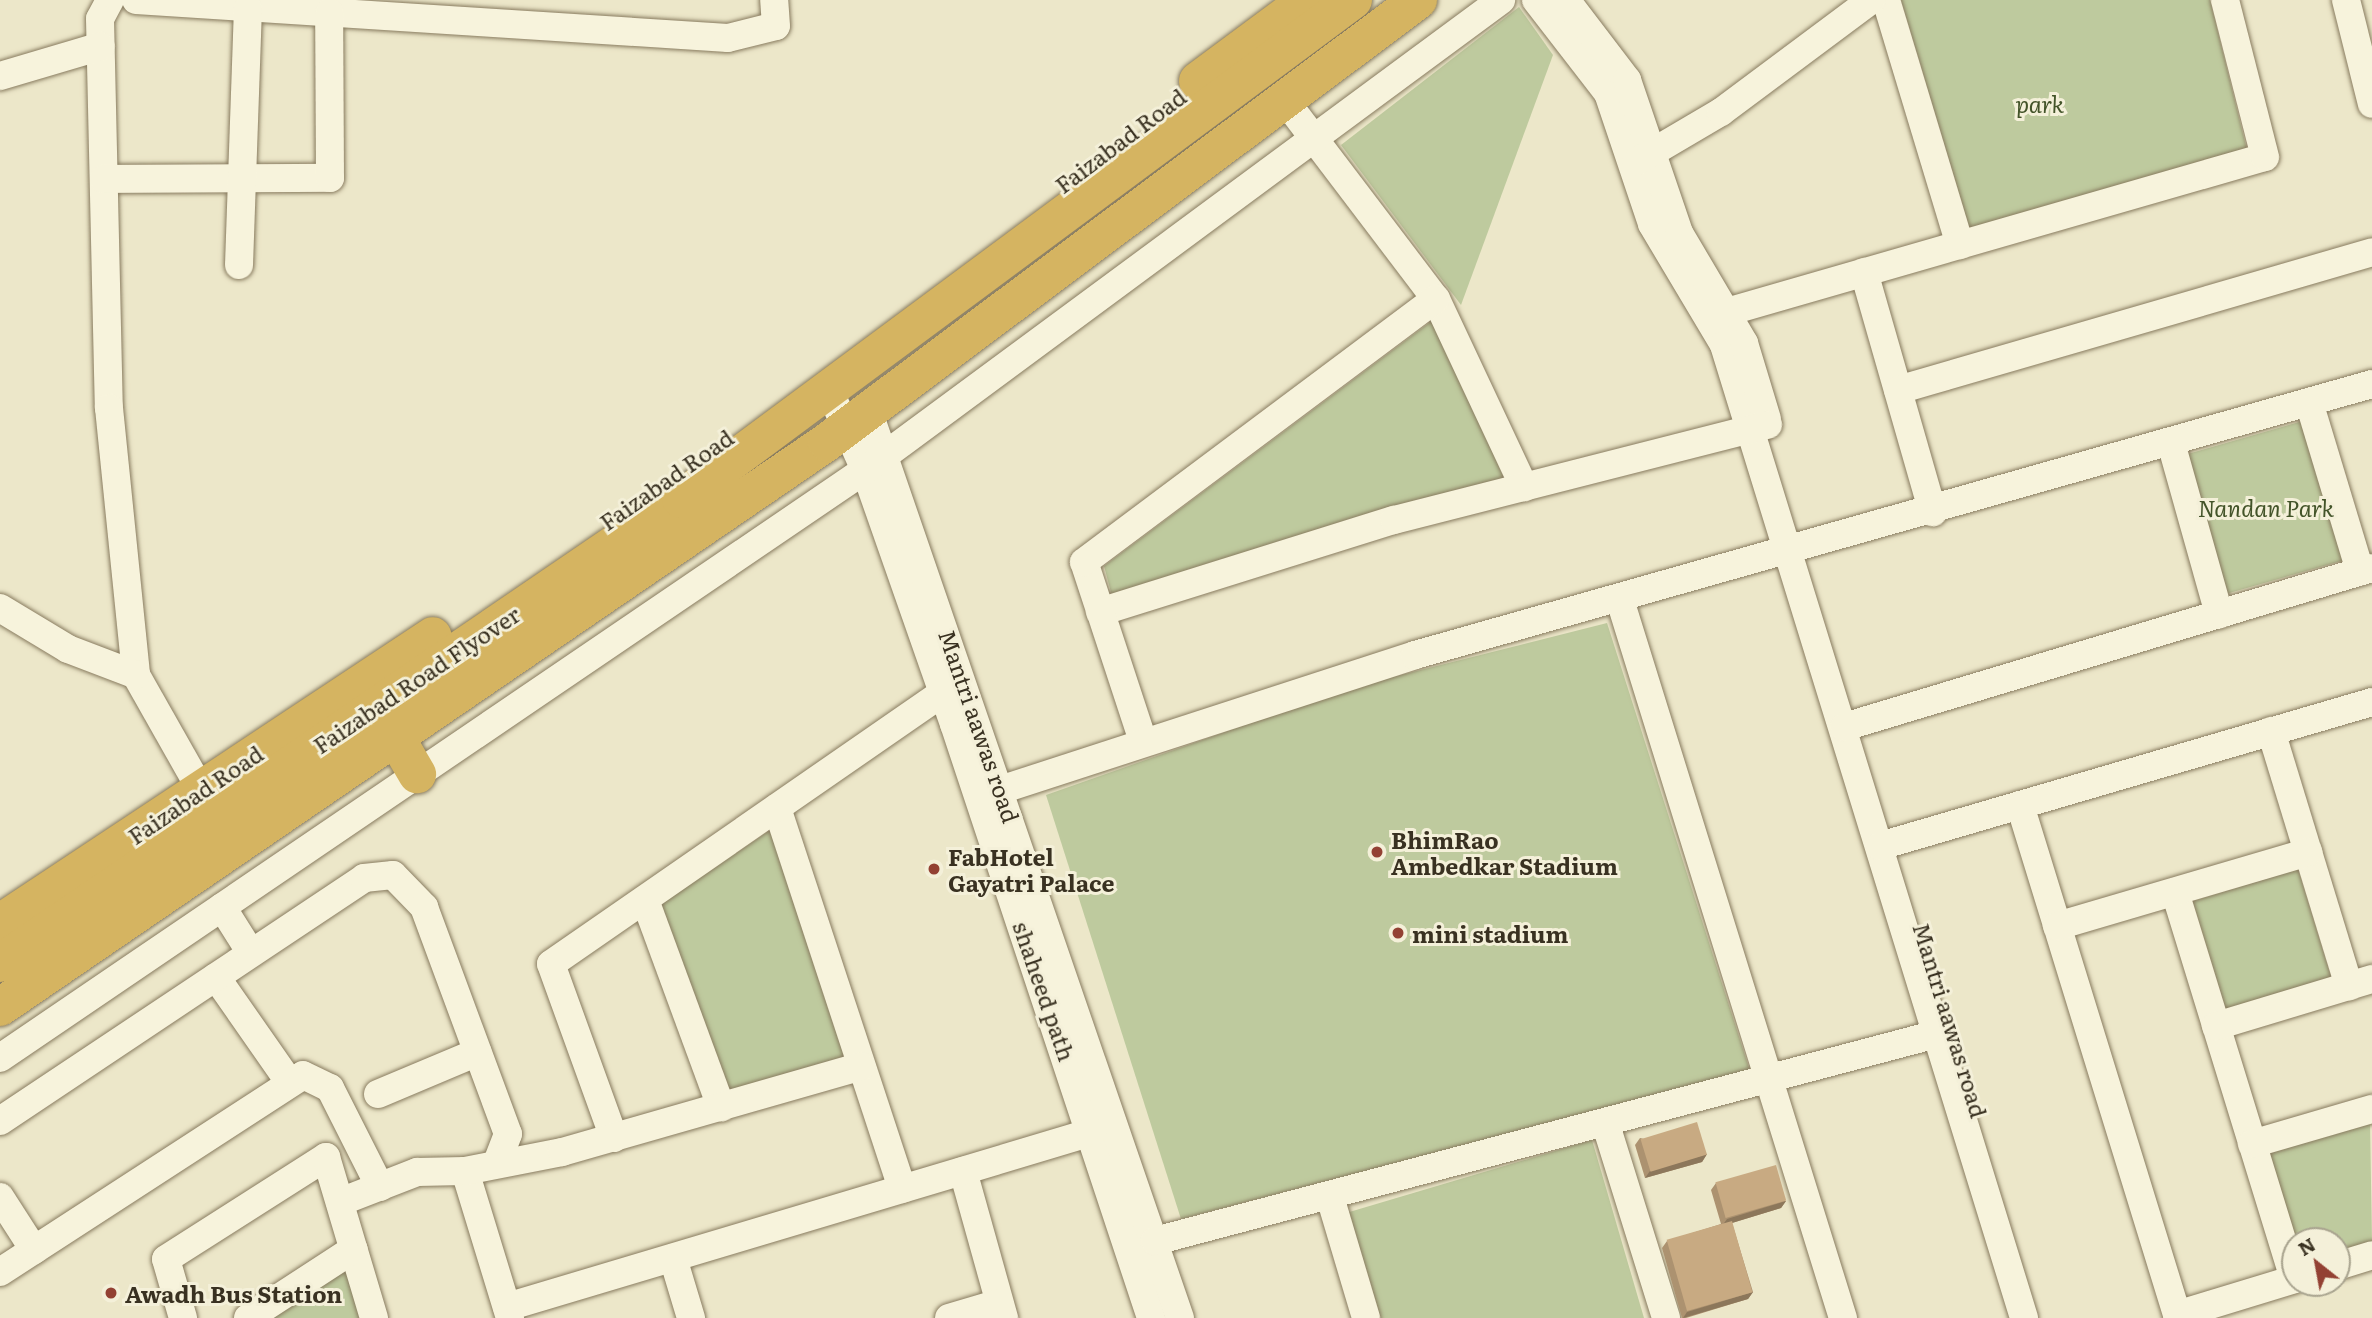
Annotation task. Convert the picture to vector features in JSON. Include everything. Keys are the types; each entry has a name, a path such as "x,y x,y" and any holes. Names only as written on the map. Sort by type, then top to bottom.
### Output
{"highway":[{"name":"Faizabad Road","path":"0,923 622,511 1307,0"},
{"name":"Faizabad Road Flyover","path":"0,963 770,435 1353,0"},
{"path":"0,1007 396,738 856,419 1287,103 1418,0"},
{"name":"Mantri aawas road","path":"841,384 856,419"},
{"path":"396,738 417,774"}],"street":[{"path":"110,0 100,19 109,408 136,675 201,790"},
{"path":"136,0 728,38 776,26 774,0"},
{"path":"0,1058 875,463 1501,0"},
{"path":"1536,0 1608,93 1641,160"},
{"path":"1566,0 1627,80 1641,160"},
{"path":"1641,160 1871,0"},
{"path":"1886,0 1960,245"},
{"path":"1718,314 2265,157 2225,0"},
{"path":"2346,0 2372,104"},
{"path":"239,265 237,177 248,9"},
{"path":"104,179 330,178 329,13"},
{"path":"0,76 101,46"},
{"path":"1287,103 1312,141 1436,299 1524,487"},
{"name":"Mantri aawas road","path":"1641,160 1652,224 1718,314 1760,427 1888,844 2043,1318"},
{"path":"1898,390 2372,252"},
{"path":"1864,272 1934,512"},
{"path":"1143,741 1084,562 1436,299"},
{"path":"1003,789 1143,741 1415,655 1798,552 2372,384"},
{"path":"1852,724 2366,570 2309,402"},
{"name":"Mantri aawas road","path":"856,419 1003,789 1035,923 1155,1241 1180,1318"},
{"path":"1100,612 1394,520 1760,427"},
{"path":"2171,443 2219,614"},
{"name":"shaheed path","path":"875,463 943,693 1035,923 1092,1132 1151,1318"},
{"path":"1620,600 1843,1318"},
{"path":"0,608 68,649 136,675"},
{"path":"614,1138 551,964 943,693"},
{"path":"2024,1318 1937,1034 1888,844 2372,702"},
{"path":"2216,1026 2360,982 2308,852 2271,732"},
{"path":"2020,805 2178,1316 2281,1283"},
{"path":"777,808 902,1189"},
{"path":"2057,926 2308,852"},
{"path":"0,1121 364,878 393,875 424,907 478,1052 508,1134 498,1160"},
{"path":"2175,892 2281,1237"},
{"path":"645,900 721,1107"},
{"path":"222,907 251,953"},
{"path":"216,977 290,1083"},
{"path":"1155,1241 1769,1082 1937,1034"},
{"path":"378,1094 478,1052"},
{"path":"340,1202 417,1172 465,1171 498,1160 614,1138 861,1066"},
{"path":"0,1272 303,1075 330,1088 380,1186"},
{"path":"2252,1144 2372,1109"},
{"path":"1606,1125 1666,1318"},
{"path":"465,1171 508,1313 673,1258 1092,1132"},
{"path":"183,1318 166,1259 326,1157 374,1318"},
{"path":"949,1318 1002,1310 963,1171"},
{"path":"0,1197 34,1250"},
{"path":"1330,1197 1366,1318"},
{"path":"248,1318 354,1249"},
{"path":"2351,1262 2372,1255"},
{"path":"673,1258 691,1318"}],"green space":[{"name":"park","path":"1901,0 2210,0 2247,150 1970,230"},
{"path":"1519,7 1553,55 1461,305 1341,145"},
{"path":"1433,320 1506,482 1112,596 1104,566"},
{"name":"Nandan Park","path":"2303,421 2343,560 2228,593 2188,454"},
{"name":"mini stadium","path":"1607,623 1750,1071 1181,1219 1046,795 1353,687"},
{"path":"773,828 847,1058 727,1092 660,905"},
{"path":"2298,869 2331,978 2226,1010 2193,901"},
{"path":"2370,1122 2372,1242 2351,1249 2351,1227 2291,1227 2268,1154"},
{"path":"1592,1140 1644,1318 1377,1318 1346,1213"},
{"path":"346,1266 361,1318 265,1318"}],"building":[{"path":"1697,1122 1707,1155 1651,1172 1641,1139"},
{"path":"1776,1165 1786,1201 1726,1218 1715,1182"},
{"path":"1732,1221 1752,1292 1687,1311 1667,1240"}],"place":[{"name":"BhimRao Ambedkar Stadium","path":"1377,852"},
{"name":"FabHotel Gayatri Palace","path":"934,869"},
{"name":"mini stadium","path":"1398,933"},
{"name":"Awadh Bus Station","path":"111,1293"}]}
